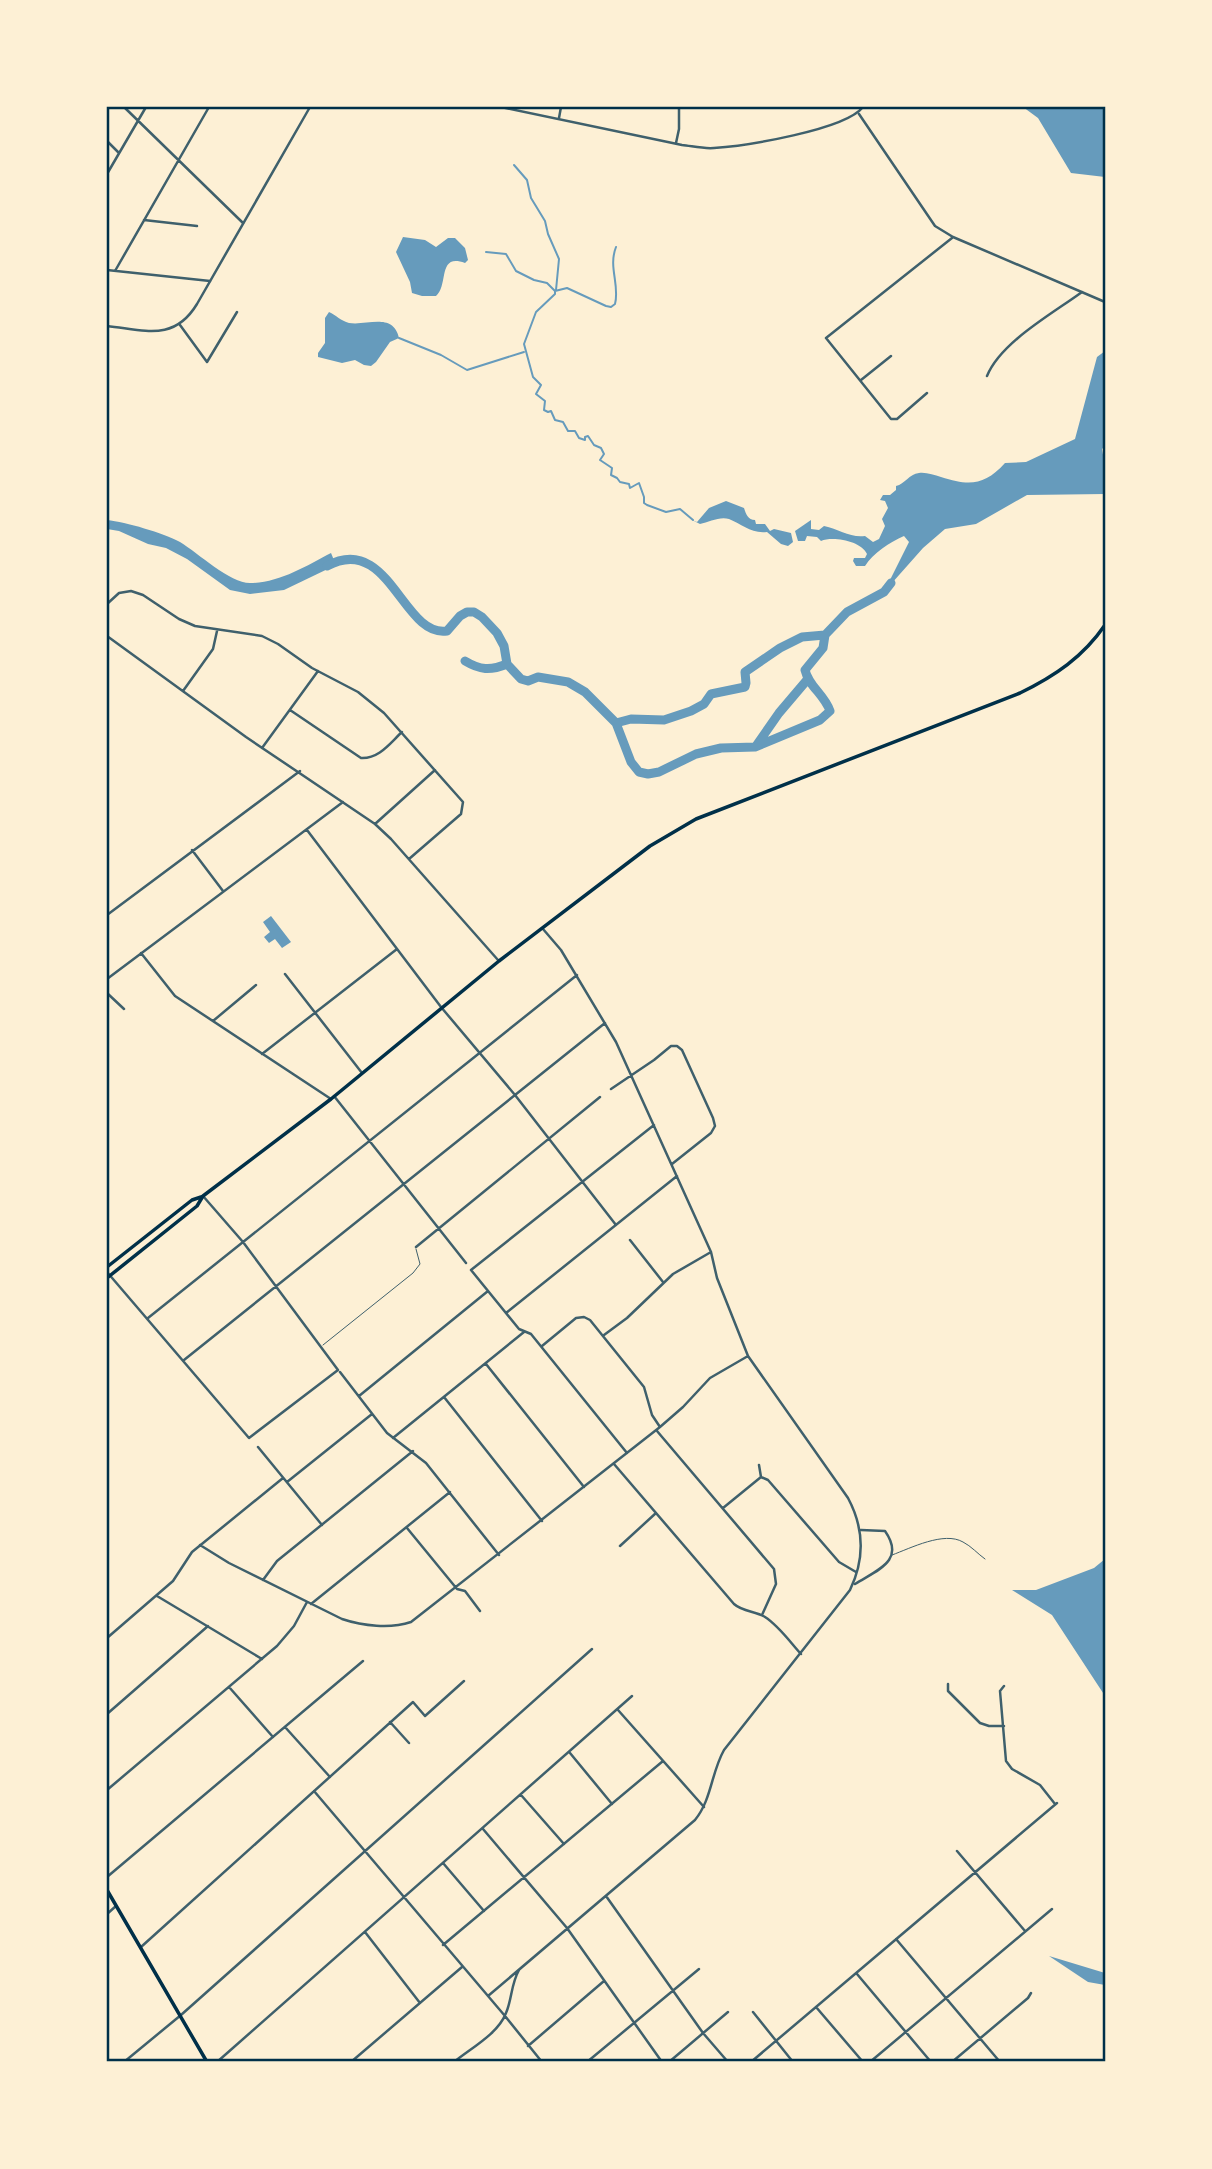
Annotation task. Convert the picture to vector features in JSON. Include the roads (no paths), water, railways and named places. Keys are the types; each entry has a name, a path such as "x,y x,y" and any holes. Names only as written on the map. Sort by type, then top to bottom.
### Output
{"main road":[{"path":"108,1273 191,1200 203,1196 332,1098 499,961 650,846 696,820 1046,681 1093,643 1105,625"},
{"path":"108,1273 197,1206 203,1196"},
{"path":"107,1890 207,2062"}],"street":[{"path":"124,107 243,223"},
{"path":"107,174 146,107"},
{"path":"115,271 209,107"},
{"path":"107,326 159,331 180,325 193,311 310,107"},
{"path":"501,107 702,148 729,146 839,123 859,113 863,107"},
{"path":"559,118 561,107"},
{"path":"676,143 679,107"},
{"path":"859,113 928,218 943,232 1105,302"},
{"path":"107,141 119,153"},
{"path":"144,220 197,226"},
{"path":"927,393 897,419 891,419 826,338 953,237"},
{"path":"107,270 210,281"},
{"path":"987,376 998,356 1009,345 1082,292"},
{"path":"180,325 207,362 237,312"},
{"path":"860,381 891,356"},
{"path":"107,604 119,593 136,592 187,623 217,631 262,636 367,698 402,732 461,798 462,810 458,817 409,859"},
{"path":"183,691 213,649 217,631"},
{"path":"107,636 262,748 300,771 375,824 499,961"},
{"path":"262,748 318,671"},
{"path":"290,710 361,758 371,758 378,754 402,732"},
{"path":"375,824 435,769"},
{"path":"107,915 300,771"},
{"path":"107,979 343,802"},
{"path":"307,830 442,1007 515,1095 616,1225"},
{"path":"192,850 223,891"},
{"path":"488,1996 690,1825 704,1807 716,1765 724,1750 844,1600 858,1573 862,1548 856,1515 848,1498 748,1356 717,1278 711,1252 631,1074 577,975 542,928"},
{"path":"262,1054 397,949"},
{"path":"141,953 175,996 332,1098 466,1263"},
{"path":"285,974 362,1073"},
{"path":"148,1318 577,975"},
{"path":"212,1021 256,985"},
{"path":"107,992 124,1009"},
{"path":"184,1361 605,1023"},
{"path":"611,1089 671,1046 682,1050 715,1126 711,1133 672,1164"},
{"path":"416,1247 600,1097"},
{"path":"627,1454 531,1334 519,1329 471,1270 654,1125"},
{"path":"506,1313 677,1176"},
{"path":"203,1196 243,1242 372,1414 393,1438 426,1463 499,1555"},
{"path":"629,1240 663,1282"},
{"path":"604,1336 682,1267 711,1252"},
{"path":"108,1273 249,1438 339,1371"},
{"path":"359,1396 488,1291"},
{"path":"542,1347 580,1317 590,1320 604,1336 644,1387 658,1429 772,1566 776,1574 776,1584 762,1615"},
{"path":"393,1438 525,1332"},
{"path":"201,1545 262,1580 351,1622 395,1626 419,1619 658,1429 710,1378 748,1356"},
{"path":"485,1364 584,1488"},
{"path":"444,1397 542,1521"},
{"path":"287,1482 372,1414"},
{"path":"258,1447 322,1525"},
{"path":"262,1580 277,1561 413,1451"},
{"path":"614,1464 734,1604 769,1620 801,1654"},
{"path":"759,1465 761,1477"},
{"path":"723,1508 761,1477"},
{"path":"761,1477 768,1479 839,1562 858,1573"},
{"path":"107,1638 173,1581 187,1556 283,1478"},
{"path":"107,1790 262,1659 286,1636 309,1603 450,1492"},
{"path":"620,1546 656,1513"},
{"path":"407,1527 457,1588 465,1591 480,1611"},
{"path":"852,1586 886,1564 892,1555 892,1542 885,1531 860,1530"},
{"path":"156,1595 262,1659"},
{"path":"107,1714 208,1626"},
{"path":"124,2062 181,2015 592,1649"},
{"path":"107,1877 363,1661"},
{"path":"141,1947 412,1702 425,1716 464,1681"},
{"path":"948,1684 948,1691 979,1723 1004,1726"},
{"path":"751,2062 1056,1803 1040,1785 1016,1772 1005,1756 1000,1691 1004,1686"},
{"path":"229,1687 273,1737"},
{"path":"216,2062 632,1696"},
{"path":"618,1709 704,1807"},
{"path":"390,1722 409,1742"},
{"path":"285,1727 330,1777"},
{"path":"569,1752 612,1804"},
{"path":"443,1945 663,1762"},
{"path":"314,1791 542,2062"},
{"path":"521,1795 564,1844"},
{"path":"482,1828 567,1928 662,2062"},
{"path":"957,1851 1025,1931"},
{"path":"443,1863 484,1911"},
{"path":"606,1895 703,2033 729,2062"},
{"path":"107,1914 116,1906"},
{"path":"870,2062 1052,1909"},
{"path":"365,1932 420,2003"},
{"path":"896,1939 1000,2062"},
{"path":"454,2062 494,2030 505,2015 515,1977 526,1963"},
{"path":"353,2062 462,1967"},
{"path":"587,2062 699,1969"},
{"path":"856,1973 931,2062"},
{"path":"528,2046 604,1981"},
{"path":"951,2062 1031,1993"},
{"path":"816,2007 863,2062"},
{"path":"669,2062 728,2012"},
{"path":"753,2012 793,2062"}],"lane":[{"path":"321,1346 413,1273 420,1264 416,1247"},
{"path":"892,1555 933,1539 950,1539 961,1540 985,1559"}],"water":[{"path":"1023,107 1105,107 1105,177 1071,173 1038,118"},
{"path":"403,237 425,240 436,247 448,238 455,238 465,248 468,260 465,263 450,262 436,296 412,293 410,282 396,252"},
{"path":"329,312 349,323 378,322 391,325 399,338 390,342 371,366 355,360 342,363 318,357 325,343 325,318"},
{"path":"1105,351 1105,446 1102,449 1105,494 1027,495 976,524 945,529 923,548 884,592 909,542 904,536 882,548 865,566 856,566 853,561 854,558 865,558 867,554 853,543 839,539 821,541 817,537 807,536 805,541 798,541 795,531 811,520 811,529 819,530 824,526 849,535 865,536 873,542 879,539 885,526 882,519 888,508 885,501 880,500 883,495 890,495 896,490 896,486 912,475 924,473 960,482 976,482 990,476 1005,463 1026,462 1075,439 1097,357"},
{"path":"726,501 744,508 749,518 755,520 756,524 765,524 770,531 774,529 791,533 793,542 788,546 781,544 767,532 751,530 726,518 700,524 692,520 697,522 709,508"},
{"path":"107,520 134,525 180,542 224,573 242,582 261,582 282,577 331,553 336,565 284,590 250,594 230,590 187,559 166,548 107,529"},
{"path":"271,916 291,942 282,948 275,939 269,943 264,937 270,932 263,922"},
{"path":"1105,1559 1105,1696 1052,1615 1012,1590 1036,1590 1094,1568"},
{"path":"1049,1956 1105,1973 1105,1985 1088,1982"}],"waterway":[{"path":"514,165 527,180 531,198 545,221 559,259 556,290"},
{"path":"616,247 613,262 615,304 606,306 567,288 555,291 536,312 524,344 533,377 541,385 536,394 545,401 544,410 551,411 555,420 563,422 568,431 575,431 579,438 585,440 588,436 594,445 601,448 604,454 600,460 612,468 611,475 620,482 629,484 630,488 639,483 644,503 666,512 680,509 693,520"},
{"path":"486,252 506,254 516,271 547,283 555,291"},
{"path":"399,338 441,355 467,370 524,352"},
{"path":"327,566 348,559 366,563 381,573 418,619 432,629 447,631 467,612 474,612 482,617 497,633 504,646 507,664 521,679 528,681 538,677 568,682 585,692 616,723 631,762 639,772 648,774 659,772 696,754 721,748 755,747 820,720 830,711 805,670 823,648 825,635 847,612 884,592 891,583"},
{"path":"616,723 631,719 664,720 691,711 704,704 711,694 745,687 745,672 780,648 802,637 825,635"},
{"path":"465,661 485,668 507,664"},
{"path":"756,746 807,680"}]}
